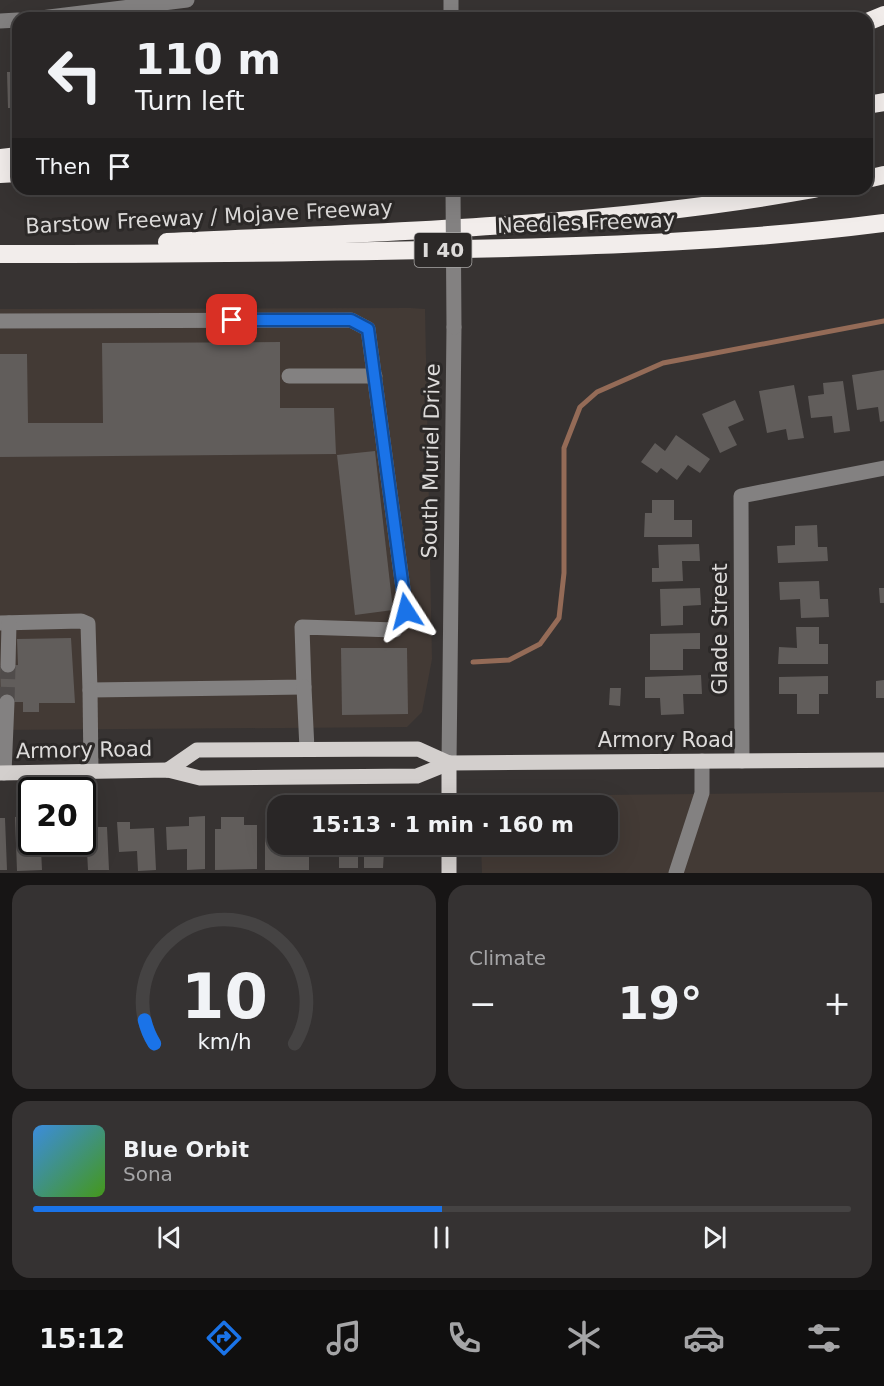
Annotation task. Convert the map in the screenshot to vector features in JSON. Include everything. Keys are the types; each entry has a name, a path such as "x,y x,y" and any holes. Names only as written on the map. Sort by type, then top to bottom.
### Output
{"highway":[{"name":"Barstow Freeway / Mojave Freeway","path":"0,252 573,220 774,195"},
{"name":"Needles Freeway","path":"0,252 301,253 545,247 686,242 884,223"}],"main road":[{"name":"Armory Road","path":"168,770 197,750 418,749 449,763"},
{"name":"Armory Road","path":"2,772 168,770 200,778 417,776 449,763 884,759"},
{"name":"South Muriel Drive","path":"449,763 449,795"},
{"path":"449,855 449,873"}],"street":[{"path":"90,12 187,0"},
{"name":"South Muriel Drive","path":"449,763 454,327 453,195"},
{"path":"0,321 351,320 368,329 406,611 395,630 302,627 307,749"},
{"path":"289,376 375,376"},
{"name":"Glade Street","path":"742,761 741,496 884,468"},
{"path":"8,665 5,623 81,621 88,624 91,770"},
{"path":"90,690 304,687"},
{"path":"2,772 7,702"},
{"path":"676,873 702,793 702,761"}],"shaded area":[{"path":"0,309 425,309 432,659 422,712 407,727 0,730"},
{"path":"884,792 884,873 482,873 481,855 618,855 618,795 594,795"}],"building":[{"path":"7,72 12,72 12,108 8,108"},
{"path":"280,342 280,408 334,408 336,454 0,457 0,354 27,354 28,423 103,423 102,343"},
{"path":"884,370 884,421 880,422 878,407 857,410 852,375"},
{"path":"843,381 850,431 834,433 832,416 811,418 808,396 824,394 823,383"},
{"path":"794,385 804,438 788,440 786,429 767,433 759,391"},
{"path":"735,400 744,420 728,427 737,445 720,453 702,414"},
{"path":"676,435 710,459 700,473 688,465 677,480 661,468 657,473 641,462 655,443 665,451"},
{"path":"375,451 393,610 355,615 337,455"},
{"path":"652,500 674,500 674,520 692,520 692,537 644,537 645,513 652,513"},
{"path":"817,525 818,547 827,547 828,561 778,563 777,546 795,545 795,526"},
{"path":"699,544 700,561 682,561 683,581 652,582 652,568 659,568 658,545"},
{"path":"819,581 820,599 828,599 829,617 801,618 800,599 780,600 779,582"},
{"path":"700,588 701,605 683,606 683,625 661,626 660,589"},
{"path":"879,588 884,588 884,603 880,603"},
{"path":"796,627 819,627 819,644 828,644 828,664 778,664 779,647 797,648"},
{"path":"700,633 700,649 683,649 683,670 650,670 650,634"},
{"path":"71,638 75,703 39,703 39,712 23,712 23,702 1,702 0,666 18,665 17,639"},
{"path":"341,648 407,648 408,714 342,715"},
{"path":"701,675 702,694 683,694 684,714 661,715 660,698 645,698 645,677"},
{"path":"828,676 828,694 819,694 819,714 797,714 797,694 779,694 779,677"},
{"path":"884,680 884,698 876,698 876,681"},
{"path":"610,688 621,688 620,706 609,705"},
{"path":"205,816 205,869 187,870 187,849 167,850 166,827 189,826 189,817"},
{"path":"15,817 18,817 18,855 41,855 42,870 17,871"},
{"path":"221,817 244,817 244,825 257,825 257,869 215,870 215,829 221,829"},
{"path":"0,818 5,818 7,870 0,870"},
{"path":"117,822 130,822 130,829 154,828 156,870 138,871 137,851 119,852"},
{"path":"96,827 107,827 109,870 88,870 87,855 96,855"},
{"path":"265,834 267,834 267,855 309,855 309,870 265,870"},
{"path":"339,855 358,855 358,868 339,868"},
{"path":"364,855 384,855 383,868 364,868"}],"waterway":[{"path":"473,662 509,660 540,644 559,618 564,573 564,448 580,407 597,392 663,363 884,321"}],"tunnel":[{"path":"7,702 8,665"}],"route":[{"path":"232,320 351,320 368,329 406,611"}]}
